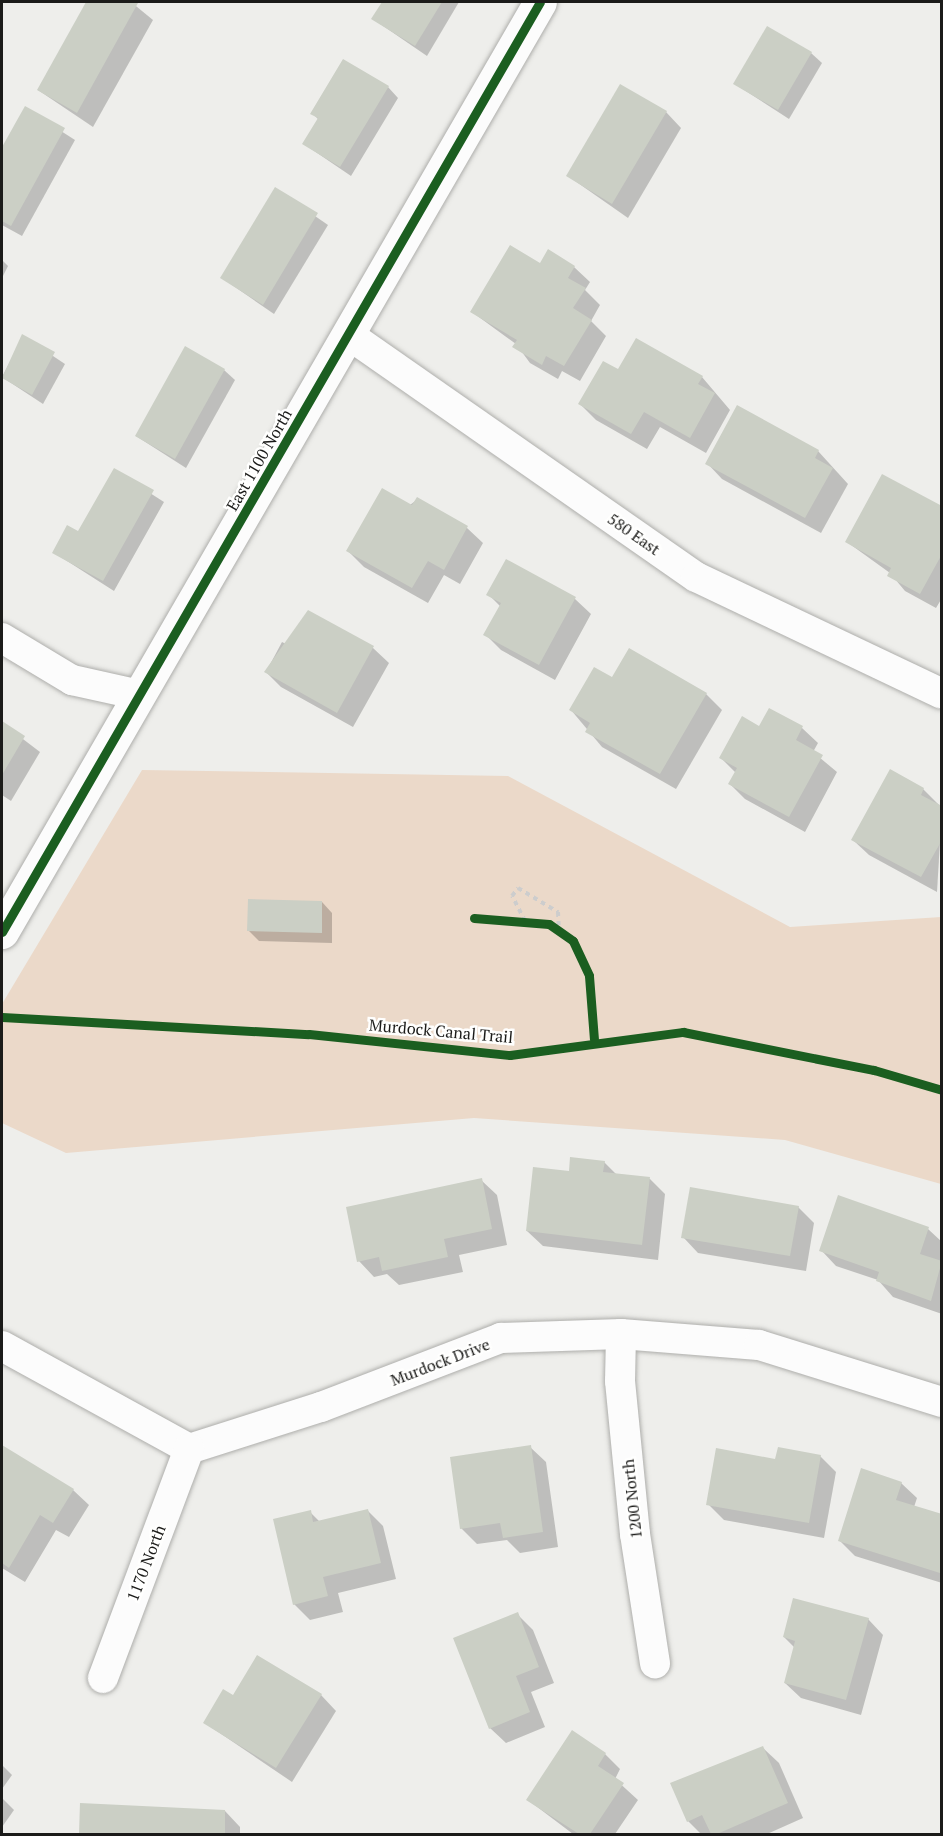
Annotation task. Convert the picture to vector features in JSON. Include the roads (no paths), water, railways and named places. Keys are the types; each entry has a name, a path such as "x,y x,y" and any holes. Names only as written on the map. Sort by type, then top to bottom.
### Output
{"street":[{"name":"East 1100 North","path":"2,932 540,2"},
{"name":"580 East","path":"349,335 696,577 942,694"},
{"path":"2,638 72,680 140,695"},
{"name":"Murdock Drive","path":"189,1449 321,1407 501,1338 621,1334 759,1345 942,1402"},
{"name":"1200 North","path":"621,1334 620,1381 633,1510 655,1663"},
{"path":"2,1346 189,1449"},
{"name":"1170 North","path":"103,1678 189,1449"}]}
